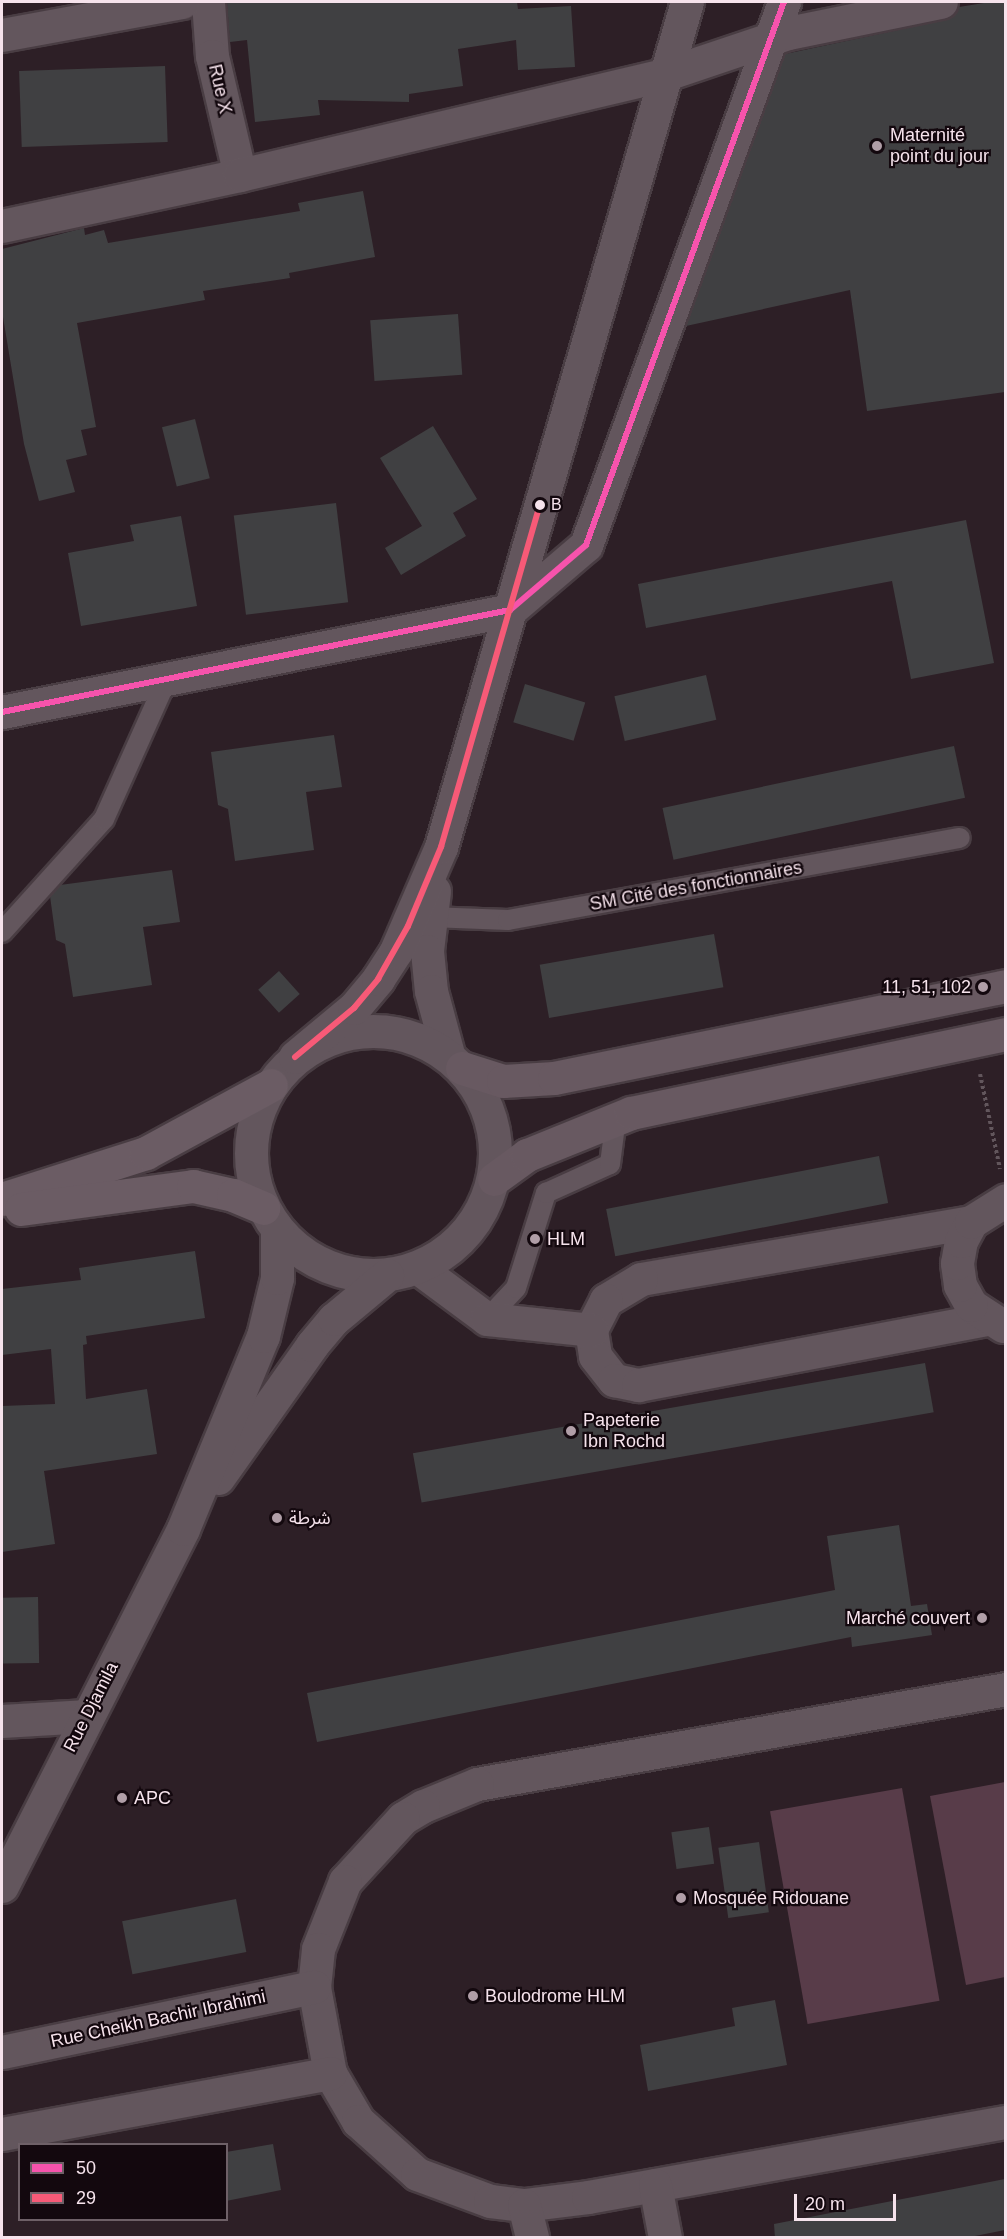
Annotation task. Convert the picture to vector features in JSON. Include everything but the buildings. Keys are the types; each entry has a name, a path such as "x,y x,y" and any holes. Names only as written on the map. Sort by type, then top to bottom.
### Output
{"highway":[{"path":"455,1061 503,1080 554,1078 1005,986"},
{"path":"494,1179 527,1155 616,1118 1005,1034"}],"main road":[{"path":"2,1199 146,1153 271,1085"},
{"path":"2,1212 192,1186 233,1195 270,1218"}],"street":[{"path":"2,35 182,2"},
{"name":"Rue X","path":"208,2 212,56 240,176"},
{"path":"183,1529 263,1336 277,1278 270,1218 253,1178 250,1145 256,1113 271,1085 295,1057 354,1008 378,979 396,951 441,847 687,2"},
{"path":"2,712 510,610 586,545 784,2"},
{"path":"2,225 240,176 666,74 769,40 941,2"},
{"path":"183,1529 312,1345 334,1319 402,1271 444,1253 467,1233 494,1179 497,1144 489,1110 455,1061 431,991 427,951 441,847"},
{"path":"295,1057 324,1040 354,1031 387,1030 419,1038 455,1061"},
{"path":"997,1323 971,1305 960,1285 961,1241 971,1222 1004,1190"},
{"path":"270,1218 315,1260 338,1270 402,1271 487,1319 591,1330"},
{"path":"971,1222 641,1279 606,1300 591,1330 595,1356 614,1380 638,1385 997,1323"},
{"name":"Rue Djamila","path":"2,1886 183,1529"},
{"path":"1005,1689 477,1784 423,1806 403,1818 345,1881 318,1949 314,1987 330,2073 358,2121 417,2174 490,2201 524,2205 655,2185 1005,2122"},
{"path":"2,1721 87,1716"},
{"name":"Rue Cheikh Bachir Ibrahimi","path":"2,2052 314,1987"},
{"path":"2,2134 330,2073"},
{"path":"655,2185 665,2238"},
{"path":"524,2205 532,2238"}],"lane":[{"path":"2,932 104,819 167,679"},
{"name":"SM Cité des fonctionnaires","path":"430,917 508,921 960,838"},
{"path":"487,1319 516,1288 546,1193 610,1164 616,1118"}],"path":[{"path":"972,1041 1004,1190"}],"shaded area":[{"path":"1005,1782 1005,1977 966,1985 930,1796"},
{"path":"902,1788 940,2001 808,2024 770,1811"}],"transit line":[{"name":"50","path":"2,712 510,610 586,545 784,2"},
{"name":"29","path":"295,1057 354,1008 378,979 408,926 441,847 540,505"}],"place":[{"name":"Maternité point du jour","path":"877,146"},
{"name":"B","path":"540,505"},
{"name":"11, 51, 102","path":"983,987"},
{"name":"HLM","path":"535,1239"},
{"name":"Papeterie Ibn Rochd","path":"571,1431"},
{"name":"شرطة","path":"277,1518"},
{"name":"Marché couvert","path":"982,1618"},
{"name":"APC","path":"122,1798"},
{"name":"Mosquée Ridouane","path":"681,1898"},
{"name":"Boulodrome HLM","path":"473,1996"}]}
